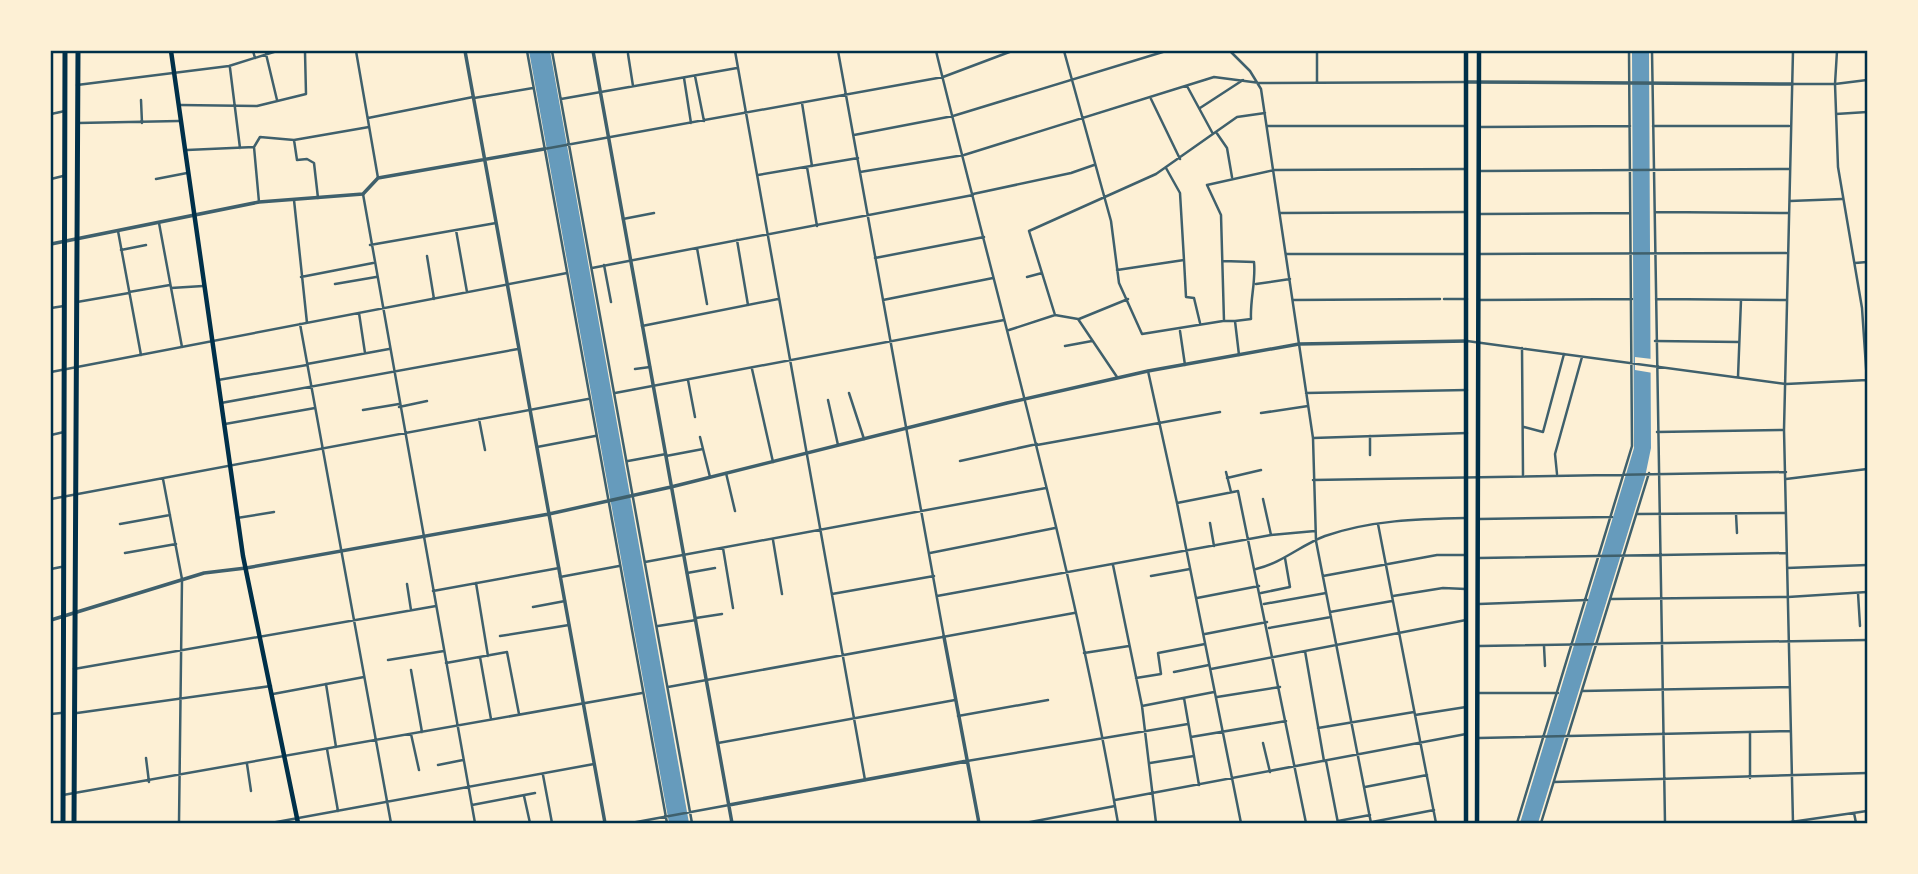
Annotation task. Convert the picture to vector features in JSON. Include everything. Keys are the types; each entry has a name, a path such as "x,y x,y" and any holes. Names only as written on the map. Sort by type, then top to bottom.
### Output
{"highway":[{"path":"63,823 65,51"},
{"path":"74,823 78,51"}],"main road":[{"path":"171,51 237,518 298,821"},
{"path":"1465,51 1466,823"},
{"path":"1477,823 1479,51"}],"street":[{"path":"253,51 255,58"},
{"path":"78,85 229,66 277,51"},
{"path":"180,105 236,108 306,94 304,51 387,51"},
{"path":"356,51 379,178"},
{"path":"465,51 605,823"},
{"path":"527,51 667,823"},
{"path":"552,51 692,823"},
{"path":"593,51 732,823"},
{"path":"735,51 865,780"},
{"path":"839,51 979,823"},
{"path":"936,51 1037,445 1084,653 1118,823"},
{"path":"51,244 259,202 363,194 379,178 943,77 1013,51"},
{"path":"1064,51 1111,222 1119,283 1142,334 1180,331 1200,323 1251,319 1250,304 1256,284 1254,262 1223,261"},
{"path":"853,135 953,116 1166,51"},
{"path":"1230,51 1260,83 1313,438 1316,541 1371,823 1434,810"},
{"path":"1317,51 1317,82"},
{"path":"1517,823 1627,473 1633,438 1629,51"},
{"path":"1652,51 1654,366 1665,823"},
{"path":"1793,51 1786,253 1784,430 1793,823"},
{"path":"51,620 204,573 246,568 549,514 607,499 671,487 1117,377 1299,344 1480,341 1786,384 1867,381 1865,310 1842,199 1836,114 1837,51"},
{"path":"266,54 277,100"},
{"path":"628,54 633,86"},
{"path":"229,66 240,148"},
{"path":"561,99 738,68"},
{"path":"695,75 704,121"},
{"path":"684,77 691,123"},
{"path":"860,172 964,155 1214,77 1260,83 1835,84 1867,80"},
{"path":"1200,108 1243,80"},
{"path":"1187,86 1214,133 1227,148 1232,179"},
{"path":"368,118 533,88"},
{"path":"1151,98 1180,159"},
{"path":"141,100 142,123"},
{"path":"802,103 812,166"},
{"path":"51,114 66,111"},
{"path":"1836,114 1867,112"},
{"path":"1055,315 1029,231 1166,168 1237,117 1265,113"},
{"path":"78,123 182,120"},
{"path":"1267,126 1466,126"},
{"path":"1478,127 1630,126"},
{"path":"1653,126 1791,127"},
{"path":"259,202 254,147 260,136 294,141 369,127"},
{"path":"294,141 297,160 307,159 314,163 318,198"},
{"path":"187,150 254,147"},
{"path":"756,176 858,158"},
{"path":"592,268 868,216 1071,173 1094,165"},
{"path":"807,167 817,226"},
{"path":"1166,168 1180,193 1186,297 1194,298 1200,323"},
{"path":"1224,321 1221,215 1207,184 1274,170 1466,169"},
{"path":"1478,171 1789,169"},
{"path":"156,179 190,173"},
{"path":"51,179 66,176"},
{"path":"363,194 475,823"},
{"path":"1788,201 1842,199"},
{"path":"294,200 307,323"},
{"path":"1281,213 1466,212"},
{"path":"1479,214 1631,212"},
{"path":"1654,212 1788,213"},
{"path":"623,219 653,213"},
{"path":"159,222 182,347"},
{"path":"370,245 496,223"},
{"path":"117,230 141,355"},
{"path":"456,230 467,292"},
{"path":"875,258 984,237"},
{"path":"737,240 748,305"},
{"path":"121,250 146,245"},
{"path":"696,248 707,304"},
{"path":"1479,254 1786,253"},
{"path":"1287,254 1467,254"},
{"path":"427,256 434,299"},
{"path":"1117,270 1184,260"},
{"path":"301,277 373,262"},
{"path":"1855,263 1867,262"},
{"path":"604,265 611,302"},
{"path":"51,372 566,273"},
{"path":"1027,276 1042,273"},
{"path":"335,284 376,277"},
{"path":"883,300 995,278"},
{"path":"1256,284 1290,279"},
{"path":"77,302 171,286 206,286"},
{"path":"642,326 778,299"},
{"path":"1009,330 1055,315 1078,319 1128,299"},
{"path":"1293,300 1467,299"},
{"path":"1479,300 1632,299"},
{"path":"1654,299 1786,300"},
{"path":"1738,377 1741,300"},
{"path":"51,308 64,306"},
{"path":"359,313 365,353"},
{"path":"1078,319 1117,377"},
{"path":"615,393 1004,320"},
{"path":"1235,321 1239,355"},
{"path":"300,324 391,823"},
{"path":"1180,331 1185,365"},
{"path":"1065,346 1092,341"},
{"path":"1655,341 1739,342"},
{"path":"1522,348 1523,476"},
{"path":"218,380 389,349"},
{"path":"221,403 519,349"},
{"path":"1522,427 1543,432 1564,354"},
{"path":"1557,474 1555,454 1583,356"},
{"path":"635,369 650,367"},
{"path":"752,368 773,462"},
{"path":"1148,371 1241,823"},
{"path":"688,380 695,418"},
{"path":"1306,393 1467,390"},
{"path":"849,393 864,439"},
{"path":"51,499 588,399"},
{"path":"828,400 838,445"},
{"path":"363,410 427,401"},
{"path":"1261,413 1308,406"},
{"path":"224,424 315,408"},
{"path":"960,461 1220,412"},
{"path":"479,419 485,450"},
{"path":"1657,432 1784,430"},
{"path":"51,435 64,432"},
{"path":"1313,438 1467,433"},
{"path":"537,447 595,436"},
{"path":"1370,436 1370,455"},
{"path":"700,437 710,477"},
{"path":"627,461 703,449"},
{"path":"1786,479 1867,469"},
{"path":"1227,478 1261,470"},
{"path":"1226,472 1230,492"},
{"path":"1314,481 1557,474 1786,472"},
{"path":"726,473 735,511"},
{"path":"1541,823 1648,473"},
{"path":"163,479 182,579 179,823"},
{"path":"645,562 1046,488"},
{"path":"1177,503 1238,491 1267,622 1306,823"},
{"path":"1263,499 1270,535"},
{"path":"237,518 274,512"},
{"path":"1637,514 1786,513"},
{"path":"1736,514 1737,533"},
{"path":"120,524 170,515"},
{"path":"1479,519 1612,517"},
{"path":"1256,569 1285,558 1316,541 1396,519 1466,518"},
{"path":"1210,523 1214,546"},
{"path":"1378,524 1436,823"},
{"path":"930,553 1055,528"},
{"path":"937,596 1270,535 1315,531"},
{"path":"773,540 782,594"},
{"path":"125,553 176,544"},
{"path":"723,548 733,608"},
{"path":"1479,558 1787,553"},
{"path":"1323,576 1437,555 1466,555"},
{"path":"1261,593 1290,587 1285,558"},
{"path":"1112,565 1142,706 1156,823"},
{"path":"1787,568 1867,565"},
{"path":"561,577 619,566"},
{"path":"51,569 63,567"},
{"path":"433,591 559,568"},
{"path":"687,573 715,568"},
{"path":"1151,576 1190,569"},
{"path":"832,594 933,576"},
{"path":"476,583 488,656"},
{"path":"407,584 411,610"},
{"path":"1196,598 1259,586"},
{"path":"1330,612 1443,588 1466,589"},
{"path":"1611,598 1788,597 1867,592"},
{"path":"1263,605 1326,593"},
{"path":"1858,593 1860,626"},
{"path":"1479,604 1587,600"},
{"path":"533,607 565,601"},
{"path":"74,668 436,606"},
{"path":"667,687 1074,613"},
{"path":"657,627 722,614"},
{"path":"1268,628 1331,617"},
{"path":"1174,672 1305,651 1466,620"},
{"path":"1203,634 1267,622"},
{"path":"500,636 569,625"},
{"path":"1479,646 1867,640"},
{"path":"1136,678 1161,674 1158,653 1205,644"},
{"path":"1084,653 1129,646"},
{"path":"1544,646 1545,666"},
{"path":"388,660 444,651"},
{"path":"1305,651 1338,822 1370,816"},
{"path":"446,663 508,652 519,714"},
{"path":"480,657 491,719"},
{"path":"411,670 422,732"},
{"path":"273,694 364,677"},
{"path":"326,684 336,747"},
{"path":"74,713 271,687"},
{"path":"1216,698 1280,687"},
{"path":"1582,691 1790,687"},
{"path":"1142,706 1214,692"},
{"path":"63,795 149,782 642,693"},
{"path":"1479,693 1558,693"},
{"path":"1184,698 1199,785"},
{"path":"958,716 1048,700"},
{"path":"718,743 955,701"},
{"path":"1318,728 1466,707"},
{"path":"51,714 65,713"},
{"path":"1191,737 1286,721"},
{"path":"631,823 1145,729 1188,724"},
{"path":"1477,738 1790,731"},
{"path":"1750,733 1751,778"},
{"path":"411,734 419,771"},
{"path":"1114,800 1466,734"},
{"path":"1264,743 1270,772"},
{"path":"327,749 338,811"},
{"path":"1150,763 1194,756"},
{"path":"146,758 149,782"},
{"path":"438,765 463,760"},
{"path":"247,764 251,791"},
{"path":"271,823 298,821 338,811 594,764"},
{"path":"1554,782 1867,773"},
{"path":"542,774 552,823"},
{"path":"1364,788 1427,775"},
{"path":"472,806 534,793"},
{"path":"524,795 530,823"},
{"path":"1025,823 1115,806"},
{"path":"1784,823 1867,811"},
{"path":"1854,813 1856,823"}],"water":[{"path":"529,51 550,51 689,823 669,823"},
{"path":"1632,51 1649,51 1651,448 1645,477 1538,823 1520,823 1634,448"}],"pier":[{"path":"1635,357 1652,359 1653,373 1635,370"}]}
